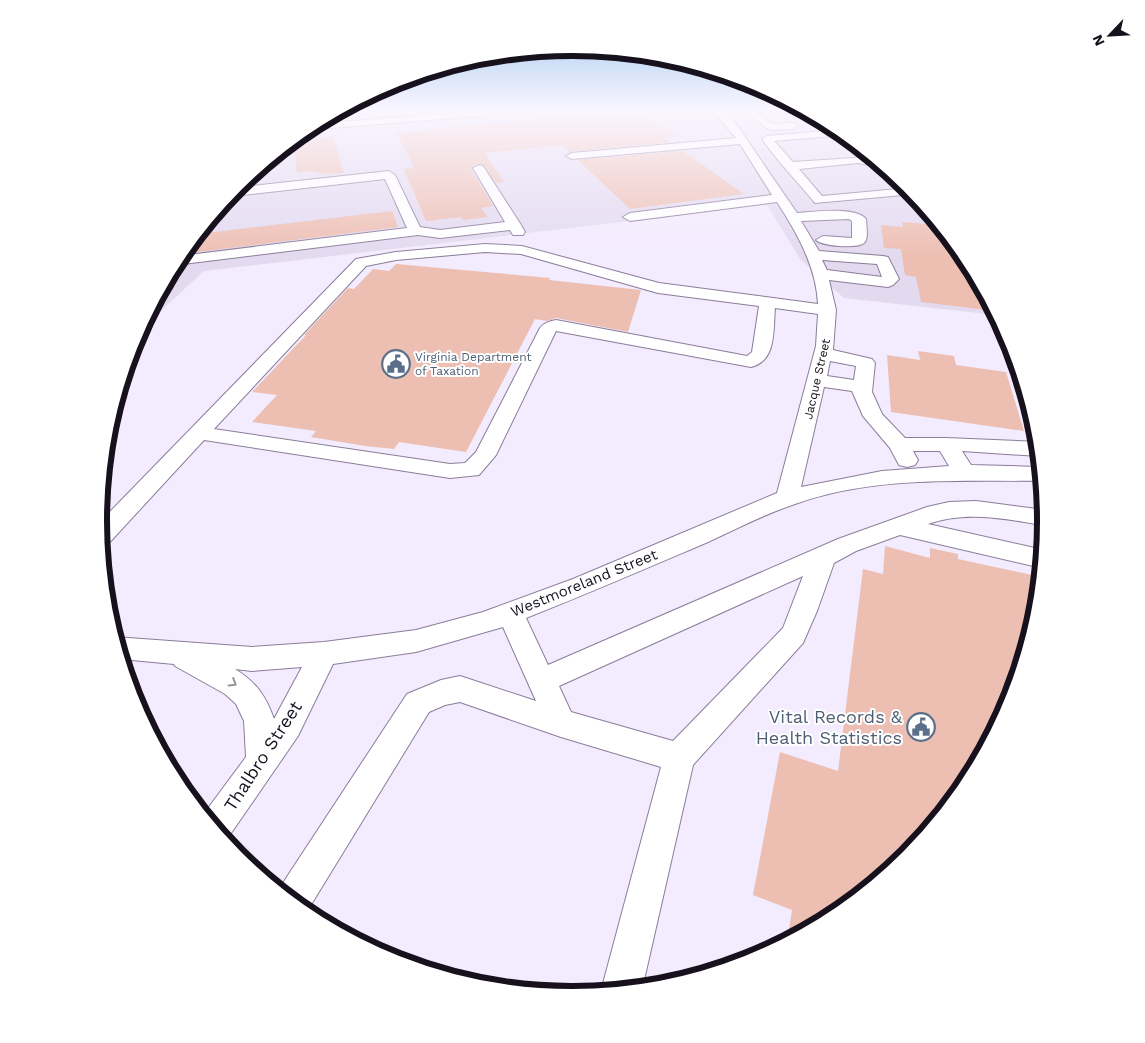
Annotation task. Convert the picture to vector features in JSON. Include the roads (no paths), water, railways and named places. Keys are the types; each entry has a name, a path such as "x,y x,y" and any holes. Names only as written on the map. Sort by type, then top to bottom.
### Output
{"street":[{"name":"Jacque Street","path":"754,159 793,217 815,255 828,310 829,325 824,354 787,498"},
{"path":"782,159 795,170 819,200 900,192"},
{"path":"765,175 865,160"},
{"path":"188,260 415,231 440,234 516,228 479,168"},
{"path":"248,189 389,175 415,231"},
{"path":"630,217 781,198"},
{"path":"793,217 851,215 859,219 859,240 854,242 806,239"},
{"path":"107,530 361,262 396,256 485,248 522,250 658,288 828,310"},
{"path":"815,255 883,260 891,279 888,282 821,274"},
{"path":"199,433 450,471 471,470 485,455 549,328 556,325 751,362 761,354 768,302"},
{"path":"824,354 866,363 862,392 873,416 899,445 915,474"},
{"path":"817,380 862,387"},
{"path":"899,445 946,444 1032,449"},
{"path":"946,444 964,471"},
{"name":"Westmoreland Street","path":"125,648 252,659 324,654 416,641 467,628 510,613 582,586 787,498 835,485 915,474 964,471 1035,474"},
{"path":"542,681 847,545 936,513 965,510 1007,510 1038,516"},
{"path":"899,526 1036,557"},
{"path":"623,984 679,758 793,635 804,611 823,557"},
{"path":"510,613 561,723"},
{"path":"174,653 233,682 248,696 262,727 262,764"},
{"name":"Thalbro Street","path":"219,823 262,764 287,726 324,654"},
{"path":"296,896 418,703 442,693 460,688 561,723 679,758"}],"place":[{"name":"Virginia Department of Taxation","path":"396,364"},
{"name":"Vital Records & Health Statistics","path":"921,727"}]}
